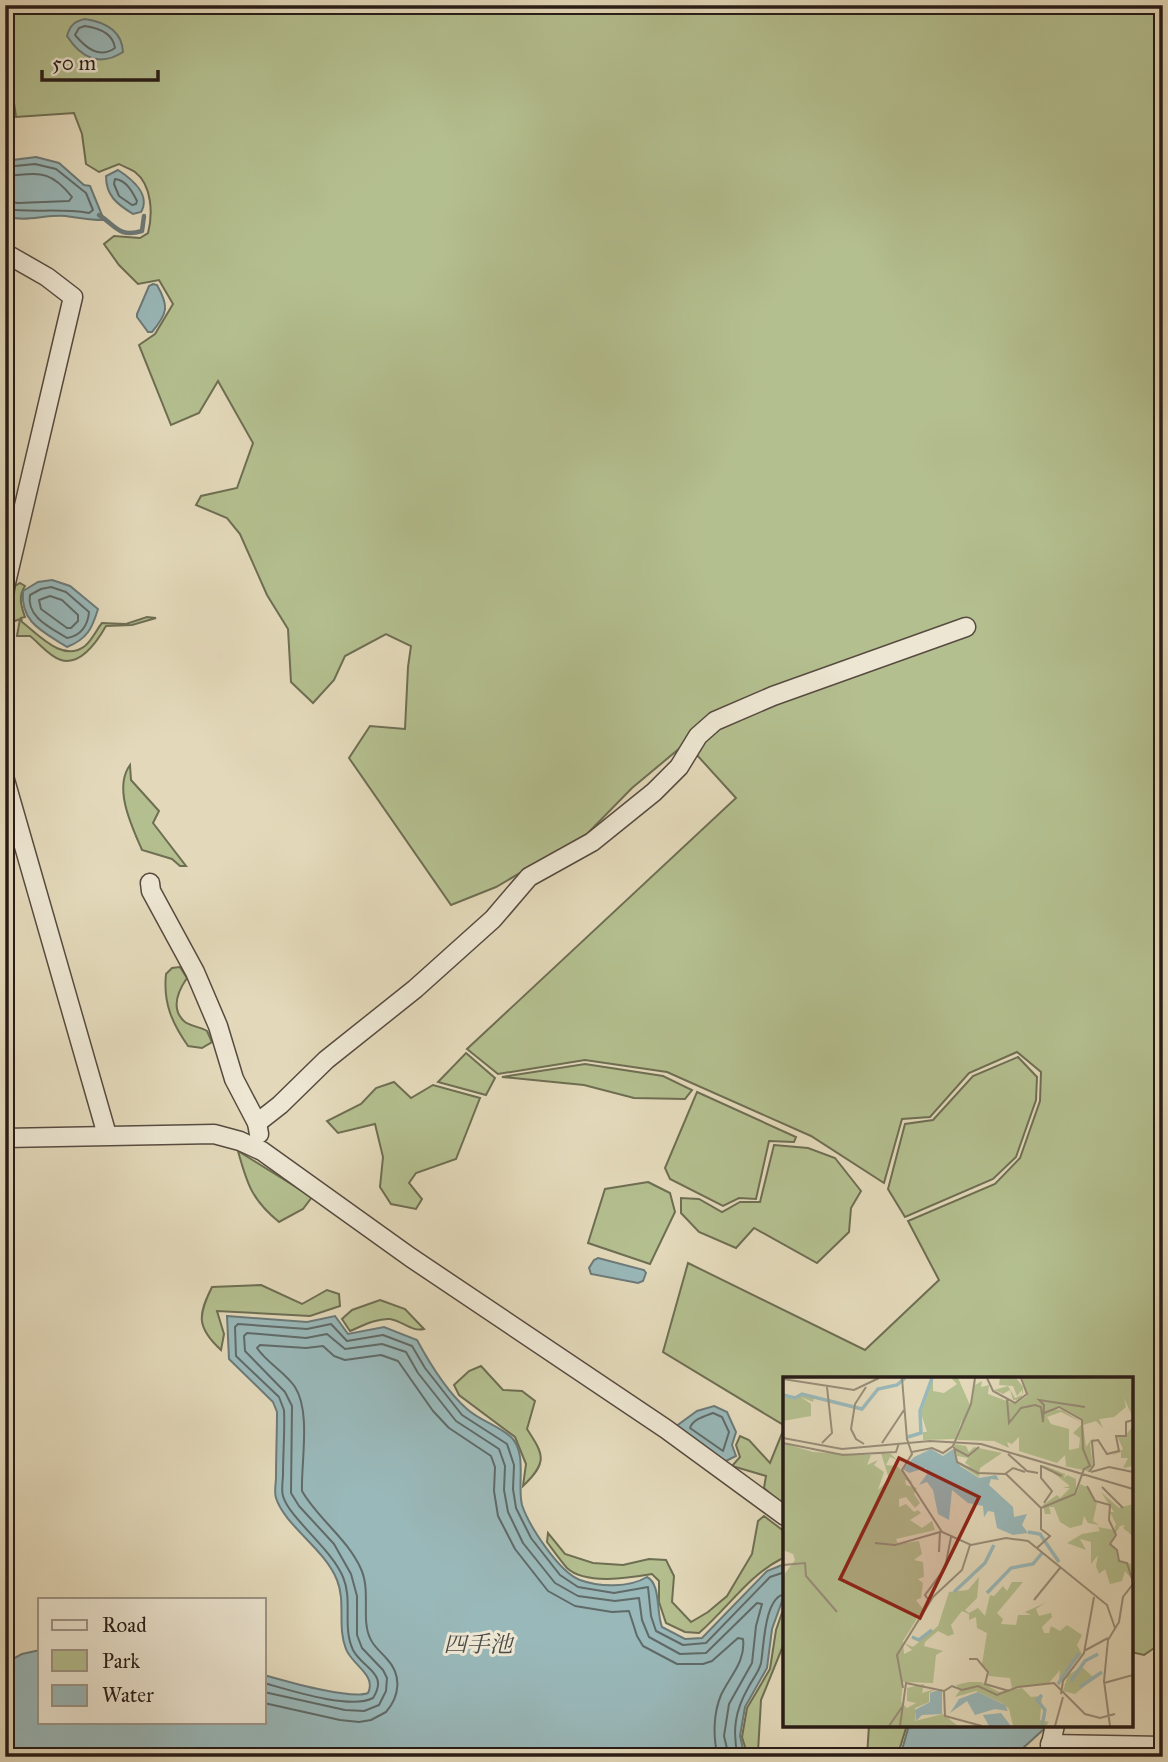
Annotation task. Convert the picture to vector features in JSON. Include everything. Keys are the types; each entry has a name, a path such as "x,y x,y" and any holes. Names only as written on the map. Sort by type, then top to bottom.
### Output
{"street":[{"path":"5,253 47,277 73,297 5,587"},
{"path":"257,1123 280,1105 326,1060 415,989 493,919 529,877 592,842 654,792 679,767 698,736 715,721 773,696 966,627"},
{"path":"5,780 107,1135"},
{"path":"150,883 151,891 195,972 218,1026 234,1079 257,1123 262,1151"},
{"path":"5,1138 214,1134 240,1140 262,1151 321,1191 410,1257 666,1429 783,1515"},
{"path":"1055,1727 1049,1750 1163,1746"}],"green space":[{"path":"5,5 1163,5 1163,1642 1144,1655 1133,1652 1133,1377 783,1377 783,1425 663,1352 688,1263 865,1350 939,1280 908,1221 995,1184 1020,1158 1040,1101 1041,1072 1017,1052 969,1073 930,1117 902,1119 884,1183 811,1136 667,1072 585,1060 498,1074 467,1049 736,798 686,743 632,788 587,834 496,887 451,905 349,758 370,726 405,729 411,646 386,634 345,656 334,680 313,703 291,682 288,629 267,595 240,534 227,518 196,505 201,496 237,488 253,443 218,381 199,413 171,425 139,345 155,334 173,304 159,280 138,284 119,265 104,244 114,236 140,238 148,233 151,209 145,184 135,172 119,164 99,172 86,164 82,134 74,113 16,117 5,40"},
{"path":"20,583 25,586 21,597 25,617 21,618 22,622 60,649 77,650 85,646 102,623 126,624 147,617 156,618 132,625 106,626 82,656 68,661 61,660 30,636 17,636 20,619 15,621 11,617 15,586"},
{"path":"130,765 131,780 159,811 153,823 186,866 142,850 129,819 124,796 125,774"},
{"path":"180,967 187,978 178,994 178,1011 185,1022 207,1031 212,1042 202,1048 188,1046 173,1021 167,1003 166,974 172,968"},
{"path":"466,1053 495,1078 486,1095 438,1082"},
{"path":"1018,1057 1037,1077 1036,1100 1016,1157 993,1179 905,1217 888,1189 905,1124 933,1120 973,1076"},
{"path":"585,1064 663,1076 692,1090 685,1099 634,1098 584,1085 502,1077"},
{"path":"394,1082 411,1098 433,1085 480,1098 456,1159 416,1173 409,1183 422,1199 416,1209 391,1204 380,1187 383,1157 375,1124 338,1133 327,1121 361,1104 376,1088"},
{"path":"697,1092 796,1137 794,1142 769,1141 756,1199 739,1198 723,1206 670,1179 665,1168"},
{"path":"774,1145 808,1148 835,1158 861,1191 851,1208 849,1232 817,1263 754,1228 736,1248 699,1232 681,1213 681,1198 699,1199 722,1212 740,1202 760,1202"},
{"path":"238,1151 312,1197 303,1209 279,1222 262,1206 252,1191"},
{"path":"648,1182 670,1193 675,1212 650,1264 588,1243 605,1189"},
{"path":"261,1285 302,1304 327,1290 339,1294 340,1306 310,1316 217,1311 224,1334 221,1350 207,1334 202,1320 204,1305 212,1287"},
{"path":"380,1300 405,1309 424,1329 415,1329 395,1320 385,1319 350,1331 342,1319 352,1310"},
{"path":"481,1366 503,1390 522,1391 535,1401 527,1429 541,1458 537,1471 523,1486 526,1464 515,1437 459,1395 454,1385 469,1371"},
{"path":"783,1431 783,1505 764,1488 766,1476 732,1466 740,1457 736,1445 740,1436 749,1440 770,1463"},
{"path":"764,1516 783,1530 783,1560 758,1574 699,1633 685,1632 666,1623 659,1602 659,1581 652,1574 608,1579 585,1577 567,1568 547,1542 548,1533 565,1554 593,1563 623,1565 649,1559 666,1560 674,1576 672,1602 691,1622 727,1596 752,1554 758,1521"},
{"path":"783,1610 783,1646 761,1700 758,1752 761,1757 748,1757 742,1737 747,1708 770,1669 776,1630"},
{"path":"869,1727 906,1727 897,1757 867,1757"}],"water":[{"path":"85,19 111,28 122,44 123,52 115,57 99,59 78,50 67,36 73,24"},
{"path":"36,157 59,163 84,185 90,186 104,220 66,216 20,219 6,216 5,161"},
{"path":"118,170 139,188 144,200 141,212 133,214 117,203 110,194 106,176"},
{"path":"157,285 161,292 165,309 152,332 148,332 137,314 149,286"},
{"path":"52,580 70,586 98,609 88,632 67,647 35,625 25,611 23,591 38,582"},
{"path":"598,1258 644,1270 646,1273 643,1281 638,1283 591,1274 589,1268"},
{"name":"四手池","path":"227,1316 307,1322 335,1316 348,1334 384,1327 417,1340 439,1377 459,1402 507,1434 517,1445 522,1505 538,1536 554,1558 580,1580 596,1584 623,1585 647,1577 656,1592 662,1627 685,1639 702,1638 767,1571 782,1565 783,1599 772,1629 767,1668 745,1707 740,1736 745,1757 5,1757 5,1663 22,1654 38,1650 38,1724 266,1724 266,1676 333,1692 368,1693 370,1687 367,1675 349,1655 343,1641 341,1597 337,1580 324,1558 288,1518 276,1498 277,1412 273,1402 229,1359"},
{"path":"714,1406 727,1412 736,1432 732,1445 736,1456 724,1462 675,1427 697,1411"},
{"path":"908,1727 1044,1727 1013,1757 900,1757"}],"waterway":[{"path":"99,215 118,230 128,233 142,231 144,216"}]}
